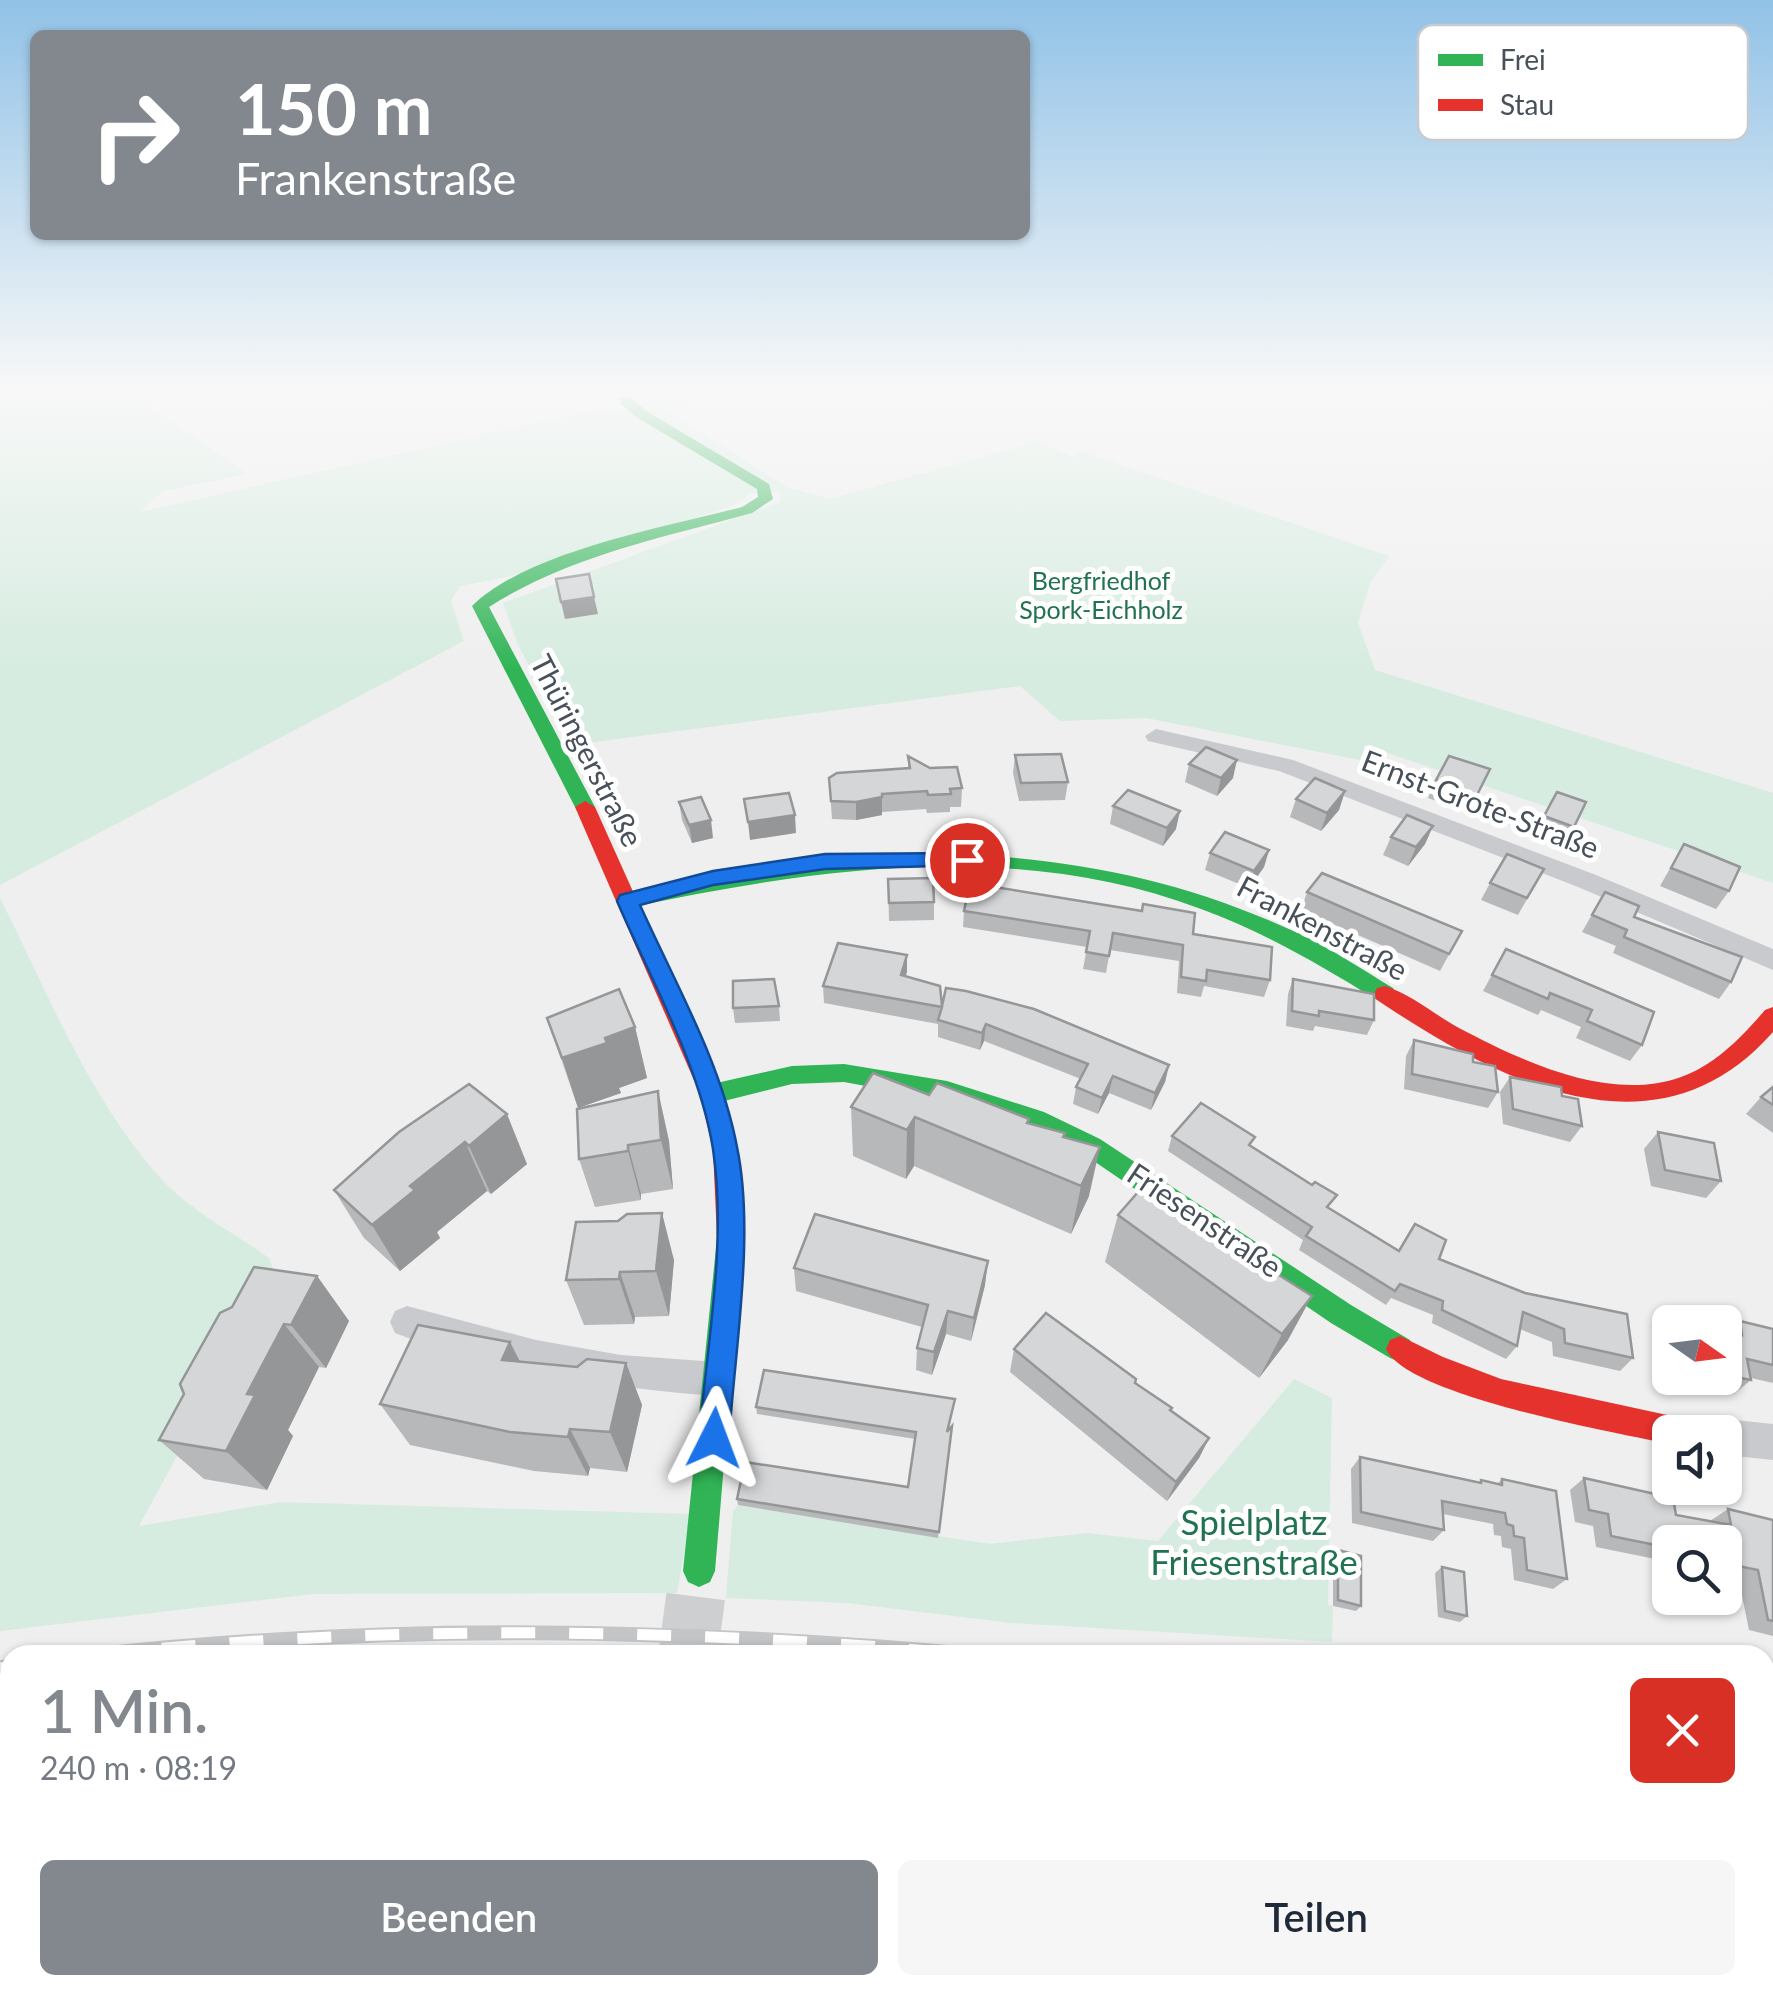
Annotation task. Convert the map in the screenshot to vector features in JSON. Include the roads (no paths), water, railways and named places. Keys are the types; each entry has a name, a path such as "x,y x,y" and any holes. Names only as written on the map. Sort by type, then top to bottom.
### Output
{"street":[{"name":"Thüringerstraße","path":"699,1571 728,1294 731,1221 726,1150 712,1094 628,901 575,786 480,606 494,592 561,566 747,510 766,500 764,488 758,484"},
{"name":"Ernst-Grote-Straße","path":"1156,736 1370,783 1773,960"},
{"name":"Frankenstraße","path":"628,901 713,878 825,862 967,860 1106,873 1205,901 1268,928 1345,968 1426,1022 1478,1049 1542,1075 1622,1092 1657,1093 1687,1084 1742,1050 1773,1016"},
{"name":"Friesenstraße","path":"712,1094 792,1075 844,1074 947,1091 1036,1120 1091,1146 1341,1314 1420,1362 1516,1398 1652,1430"},
{"path":"407,1322 536,1356 620,1372 717,1380"},
{"path":"1742,1439 1773,1442"}],"tunnel":[{"path":"689,1645 699,1571"}],"railway":[{"path":"205,1645 536,1633 850,1645"}],"park label":[{"name":"Bergfriedhof Spork-Eichholz","path":"1101,596"},
{"name":"Spielplatz Friesenstraße","path":"1254,1543"}]}
